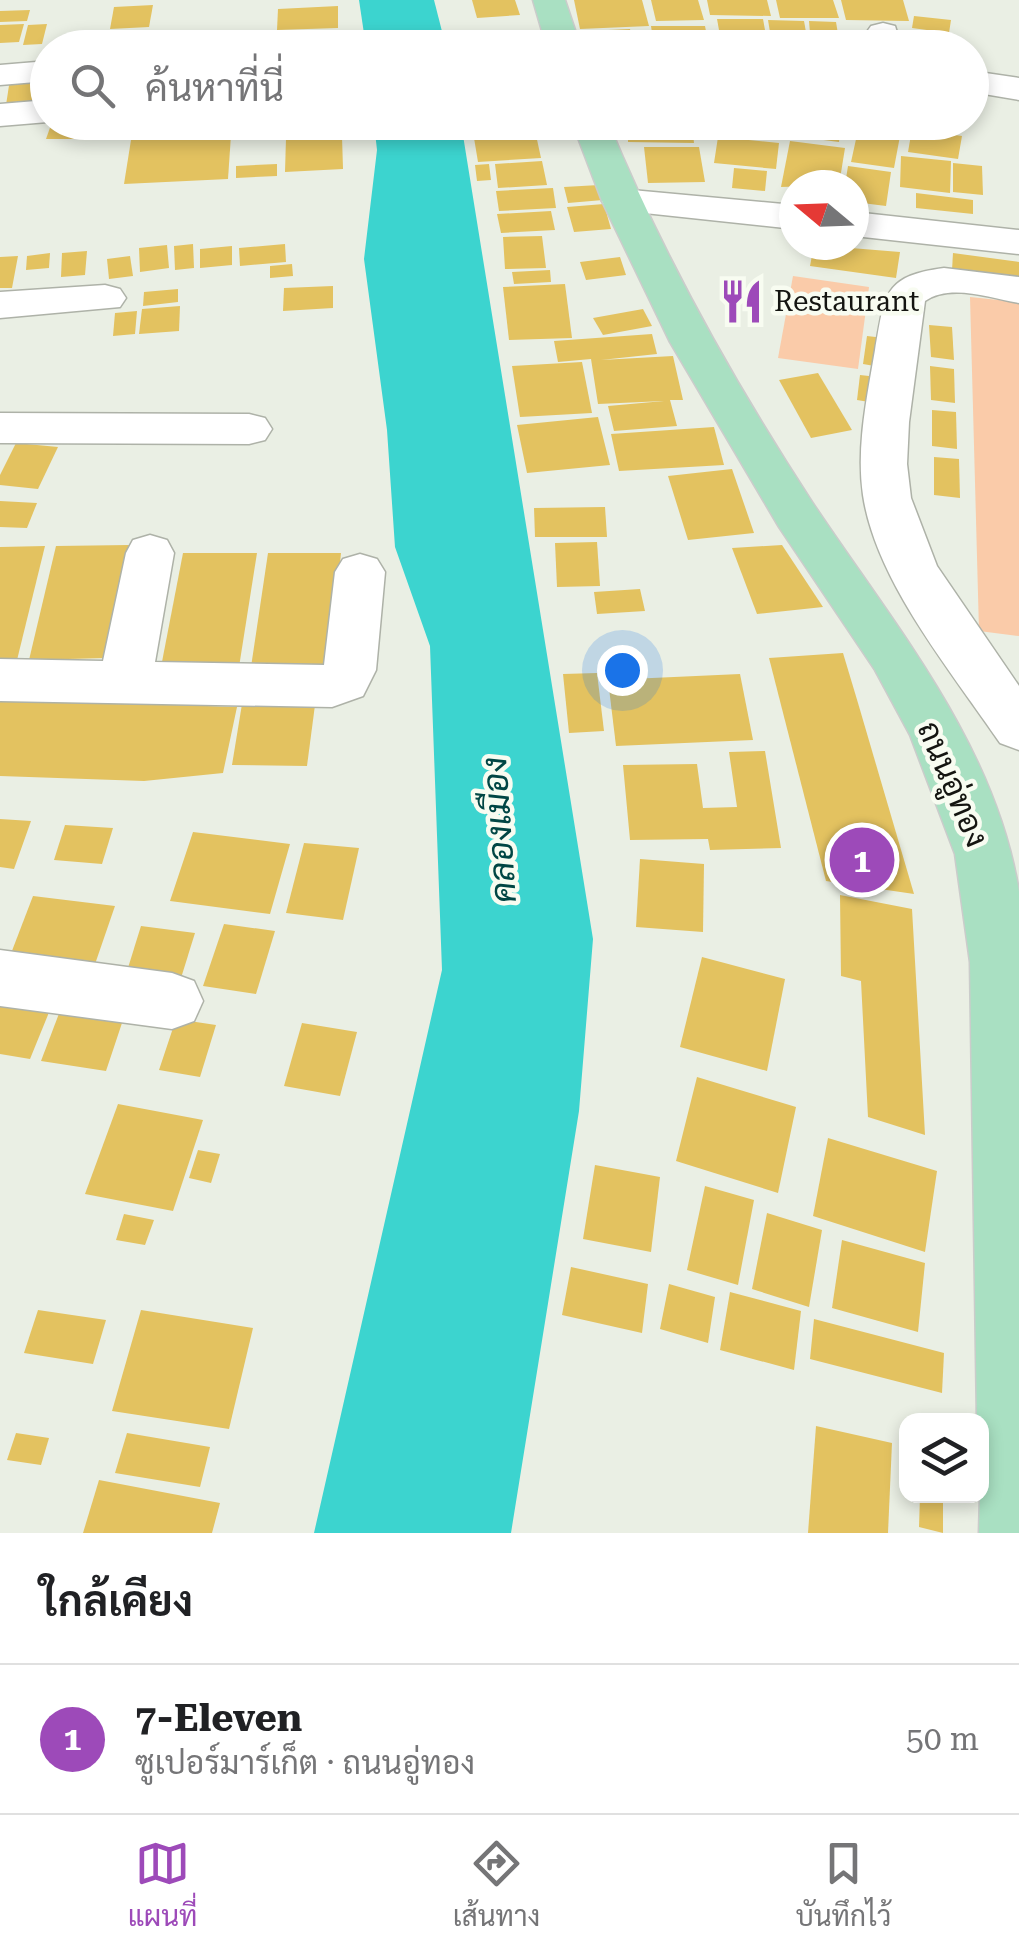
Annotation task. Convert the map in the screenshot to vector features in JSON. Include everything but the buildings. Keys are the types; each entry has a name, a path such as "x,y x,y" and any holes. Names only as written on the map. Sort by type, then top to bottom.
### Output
{"main road":[{"path":"548,0 558,30"},
{"name":"ถนนอู่ทอง","path":"597,140 620,201 691,342 796,515 893,656 936,734 984,854 1000,962 1018,1533"}],"street":[{"path":"0,75 30,72"},
{"path":"989,84 1019,88"},
{"path":"0,115 30,112"},
{"path":"620,201 779,217"},
{"path":"869,226 1019,242"},
{"path":"1019,290 944,281 924,284 905,296 884,466 890,508 908,561 1019,728"},
{"path":"0,305 104,298"},
{"path":"0,428 249,428"},
{"path":"125,682 150,553"},
{"path":"0,680 332,686 344,680 350,670 360,572"},
{"path":"0,978 172,1001"}],"shaded area":[{"path":"793,276 869,287 858,369 778,358"},
{"path":"970,297 1019,302 1019,636 979,631"}],"water":[{"path":"359,0 434,0 442,30 363,30"},
{"name":"คลองเมือง","path":"376,140 464,140 593,939 579,1111 511,1533 314,1533 442,970 430,646 395,547 387,430 364,259"}],"place":[{"name":"Restaurant","path":"741,301"},
{"name":"7-Eleven","path":"862,860"}]}
